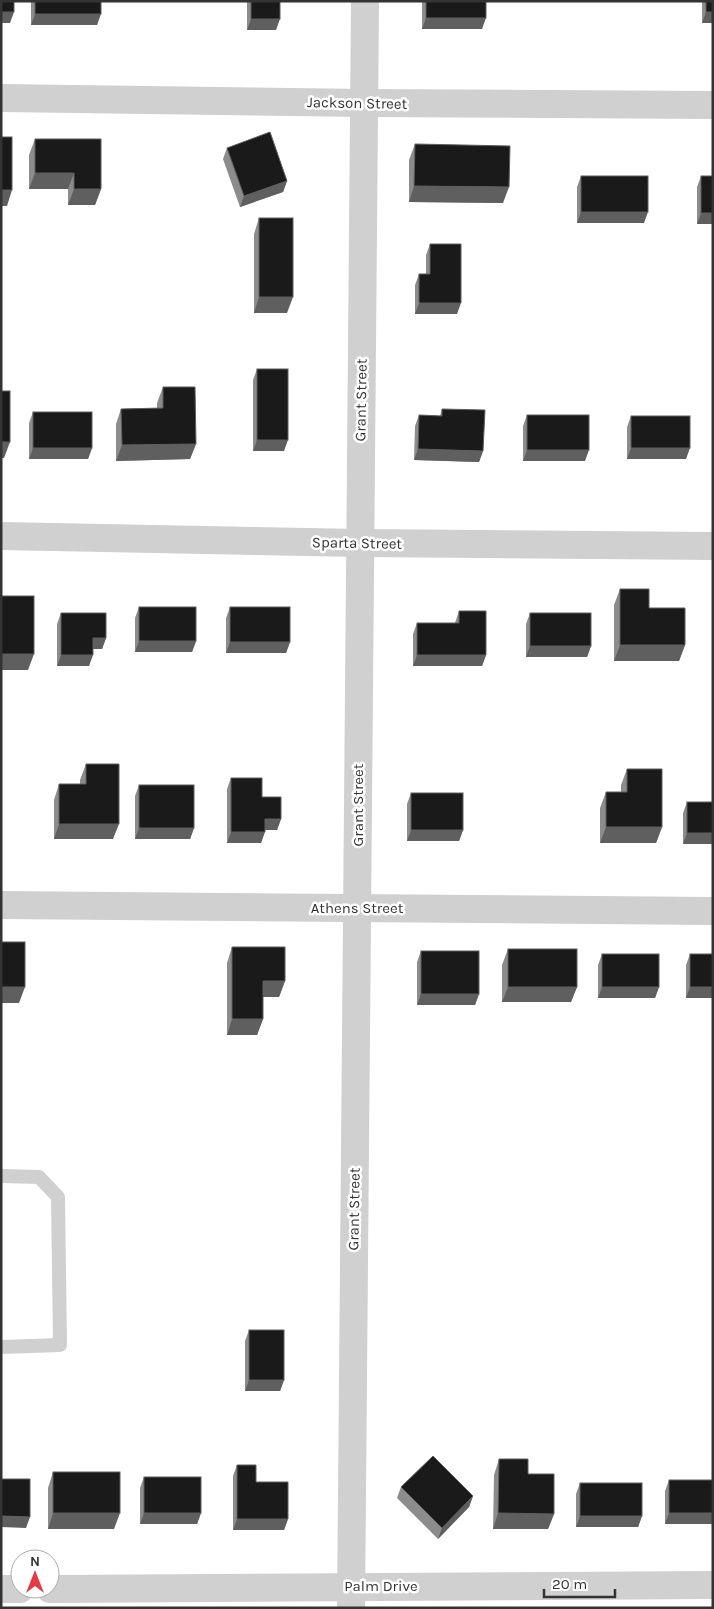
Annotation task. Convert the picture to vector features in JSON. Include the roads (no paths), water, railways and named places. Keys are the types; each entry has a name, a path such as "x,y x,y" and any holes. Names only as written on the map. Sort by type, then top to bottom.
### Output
{"street":[{"name":"Grant Street","path":"351,1597 365,1"},
{"name":"Jackson Street","path":"1,98 713,105"},
{"name":"Sparta Street","path":"1,536 360,543 713,546"},
{"name":"Athens Street","path":"1,905 713,911"},
{"name":"Palm Drive","path":"60,1589 351,1597 656,1597 713,1585"}],"lane":[{"path":"1,1176 39,1176 58,1197 60,1345 1,1346"}]}
